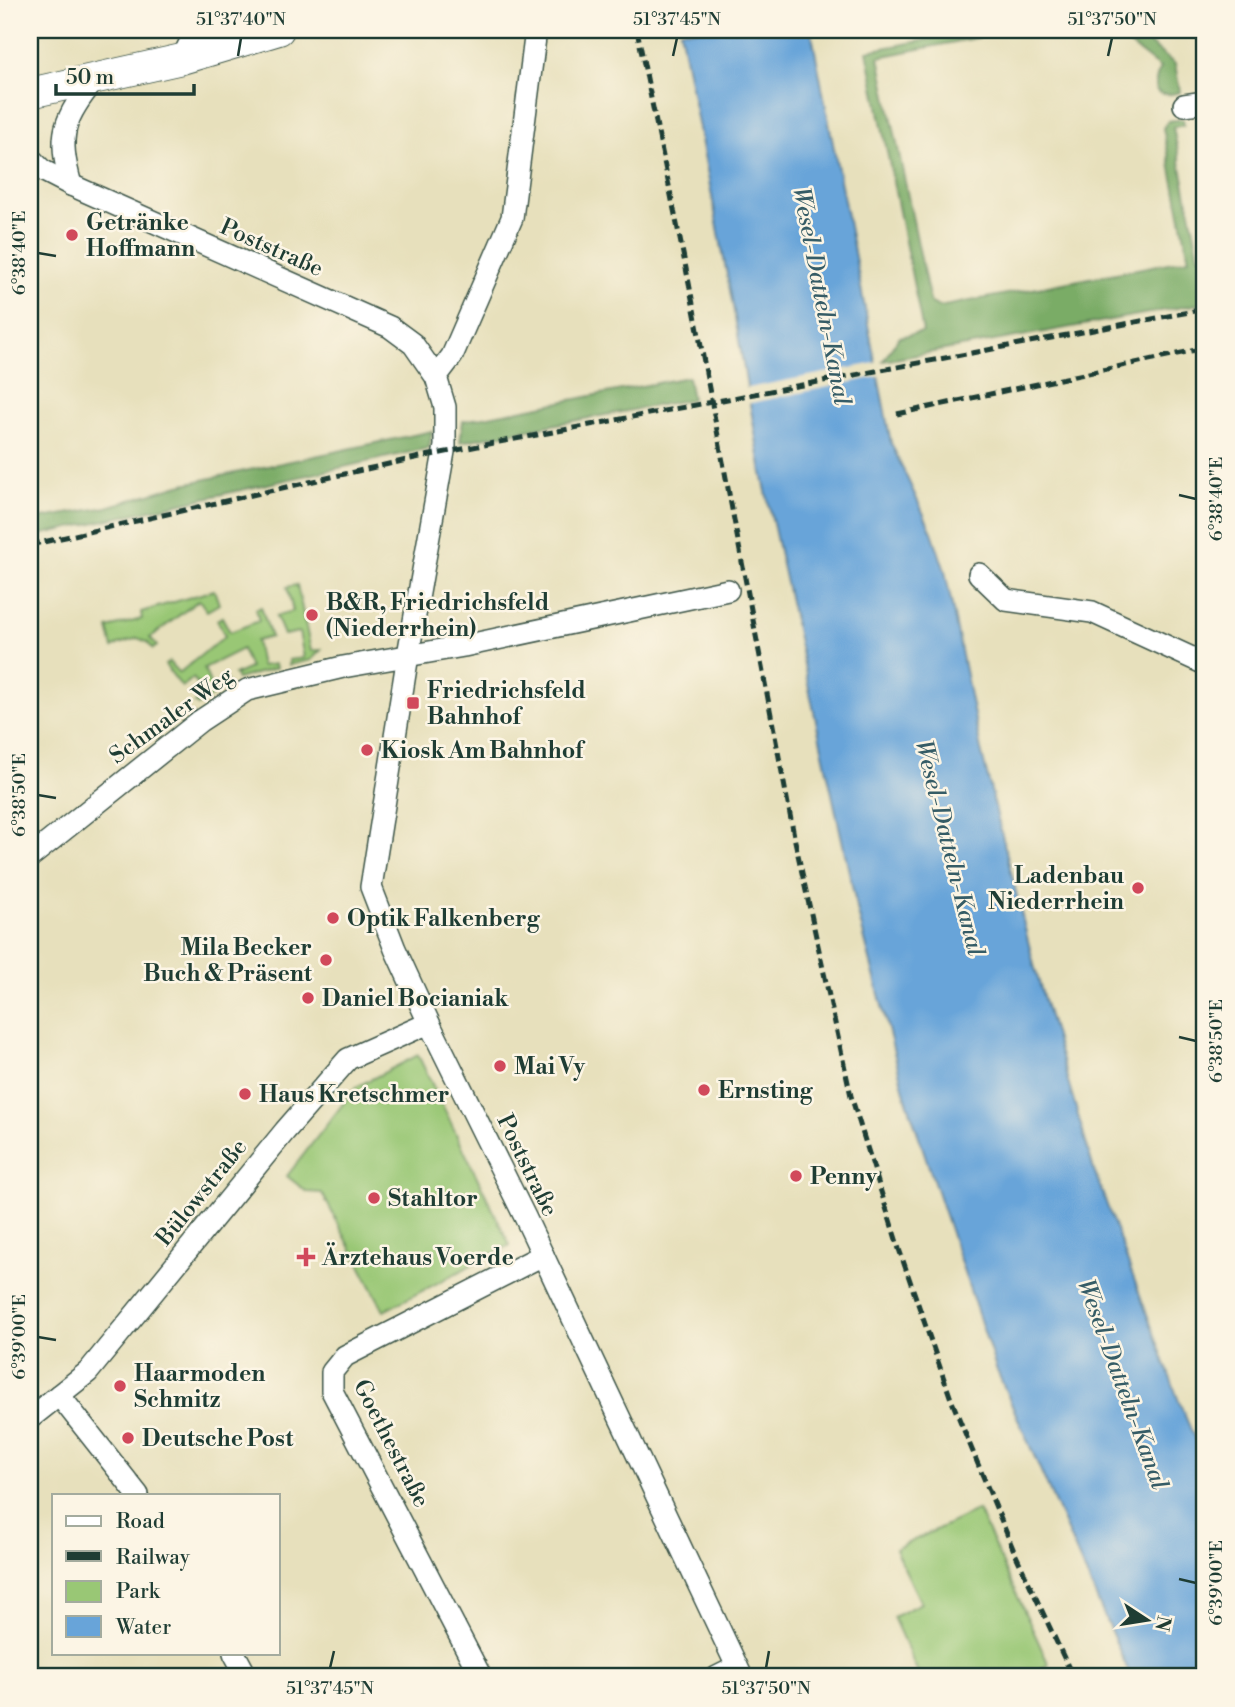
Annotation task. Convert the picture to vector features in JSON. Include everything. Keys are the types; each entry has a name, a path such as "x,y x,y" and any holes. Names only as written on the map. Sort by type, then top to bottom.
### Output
{"main road":[{"path":"30,93 182,59 279,30"}],"street":[{"path":"182,59 196,30"},
{"path":"436,377 452,356 513,218 536,30"},
{"path":"72,185 62,146 66,125 76,102 96,78"},
{"path":"1184,105 1205,102"},
{"name":"Poststraße","path":"30,158 42,170 72,185 390,327 413,344 436,377 445,407 445,446 370,887 429,1023 543,1255 740,1672"},
{"path":"979,574 1006,600 1092,612 1205,664"},
{"path":"408,655 464,646 728,590"},
{"name":"Schmaler Weg","path":"30,857 239,693 255,687 408,655"},
{"name":"Bülowstraße","path":"30,1418 88,1371 306,1105 348,1059 429,1023"},
{"name":"Goethestraße","path":"481,1677 332,1391 332,1372 345,1356 543,1255"},
{"path":"59,1395 137,1494"},
{"path":"235,1654 247,1677"},
{"path":"717,1677 740,1672"}],"green space":[{"path":"978,30 1016,30 879,57 930,302 939,307 1189,259 1163,128 1168,121 1183,119 1184,125 1173,127 1199,256 1205,255 1205,303 883,361 899,337 923,332 867,51"},
{"path":"1111,30 1132,30 1175,64 1180,92 1165,94 1157,91 1156,82 1160,68"},
{"path":"688,377 692,399 460,442 463,421"},
{"path":"432,431 429,448 30,537 30,520 107,507 179,485"},
{"path":"297,585 311,651 321,650 311,660 289,665 289,660 304,658 299,632 284,635 276,616 293,611 287,587"},
{"path":"214,590 219,604 207,611 199,600 150,638 157,646 153,649 138,638 113,648 108,628 142,619 141,612"},
{"path":"261,607 271,637 256,641 261,666 275,664 276,668 237,679 234,675 250,668 242,649 204,668 212,689 225,679 228,684 198,706 195,703 206,694 193,678 182,687 165,665 169,662 179,673 225,636 217,620 222,617 230,632 259,621 256,609"},
{"path":"418,1055 510,1245 384,1311 322,1193 307,1192 287,1176 356,1087"},
{"path":"978,1510 1049,1665 1022,1677 920,1677 893,1617 921,1603 895,1549"}],"water":[{"name":"Wesel-Datteln-Kanal","path":"680,30 811,30 891,443 932,532 945,571 981,750 1034,965 1094,1170 1180,1404 1205,1463 1205,1677 1131,1677 997,1371 905,1095 858,913 762,473"}],"pier":[{"path":"880,362 882,376 746,404 743,389"}],"railway":[{"path":"637,30 689,283 795,841 851,1096 899,1249 951,1399 1014,1551 1073,1677"},
{"path":"30,545 420,457 1205,309"},
{"path":"897,414 1205,348"}],"place":[{"name":"Getränke Hoffmann","path":"72,235"},
{"name":"B&R, Friedrichsfeld (Niederrhein)","path":"312,615"},
{"name":"Friedrichsfeld Bahnhof","path":"413,703"},
{"name":"Kiosk Am Bahnhof","path":"367,750"},
{"name":"Ladenbau Niederrhein","path":"1138,888"},
{"name":"Optik Falkenberg","path":"333,918"},
{"name":"Mila Becker Buch & Präsent","path":"326,960"},
{"name":"Daniel Bocianiak","path":"308,998"},
{"name":"Mai Vy","path":"500,1066"},
{"name":"Ernsting","path":"704,1090"},
{"name":"Haus Kretschmer","path":"245,1094"},
{"name":"Penny","path":"796,1176"},
{"name":"Stahltor","path":"374,1198"},
{"name":"Ärztehaus Voerde","path":"306,1257"},
{"name":"Haarmoden Schmitz","path":"120,1386"},
{"name":"Deutsche Post","path":"128,1438"}]}
